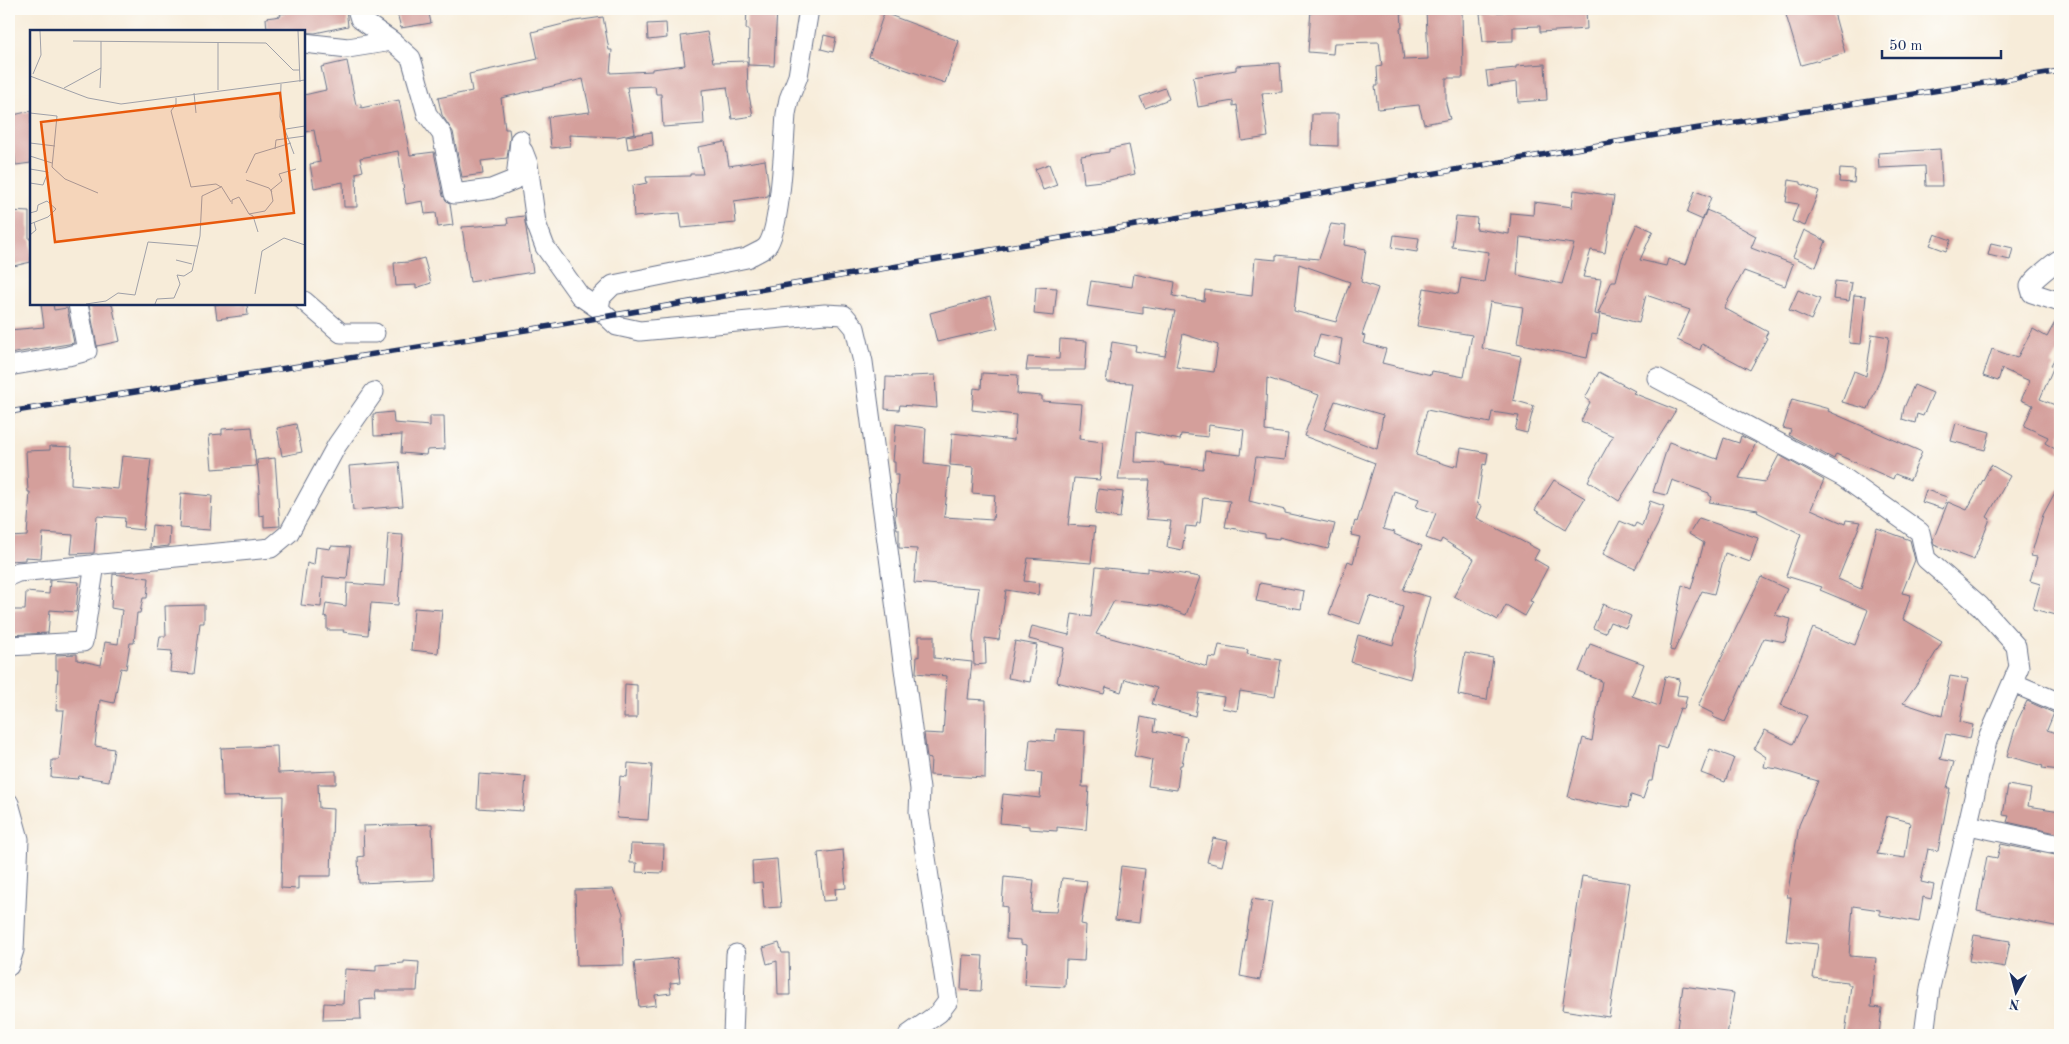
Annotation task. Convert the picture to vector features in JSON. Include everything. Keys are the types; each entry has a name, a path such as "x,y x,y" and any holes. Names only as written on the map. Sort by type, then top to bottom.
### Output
{"street":[{"path":"358,9 360,19 392,41 411,58 427,114 442,134 454,194 491,189 516,179 520,140 528,164 536,223 545,247 580,296 599,309 617,326 640,331 825,314 844,315 855,328 863,362 920,789 919,812 948,1000 939,1013 908,1035"},
{"path":"599,309 601,297 613,284 747,258 767,246 774,232 778,210 786,114 789,99 798,76 809,9"},
{"path":"305,43 348,48 392,41"},
{"path":"2060,259 2032,281 2030,286 2032,293 2060,302"},
{"path":"305,302 341,333 375,333"},
{"path":"9,366 87,351 78,305"},
{"path":"1658,378 1843,478 1920,532 1926,559 1980,606 2016,646 2019,667 1987,741 1930,988 1924,1035"},
{"path":"9,576 18,572 271,548 289,533 337,445 374,392"},
{"path":"9,646 83,642 95,564"},
{"path":"2013,683 2060,703"},
{"path":"9,804 19,839 14,943 9,966"},
{"path":"1969,825 2060,845"},
{"path":"733,1035 736,954"}],"building":[{"path":"306,9 346,9 348,26 315,33 305,33 305,30 267,30 266,18 281,16 280,14"},
{"path":"396,9 428,9 431,23 401,28"},
{"path":"747,9 777,9 774,66 748,65 749,29 746,29"},
{"path":"1311,9 1401,9 1402,28 1400,28 1404,60 1428,59 1426,9 1462,9 1463,78 1446,78 1446,104 1450,119 1424,124 1419,105 1378,109 1375,86 1378,86 1377,67 1382,66 1379,42 1334,43 1333,54 1308,52"},
{"path":"1502,9 1586,9 1587,29 1540,32 1540,26 1513,27 1513,41 1483,42 1480,13 1503,12"},
{"path":"1807,9 1833,9 1845,53 1801,65 1786,15"},
{"path":"884,13 959,41 945,83 869,57"},
{"path":"603,17 609,50 612,50 610,73 652,71 652,69 685,65 681,36 707,32 713,62 747,61 748,90 753,116 732,119 727,87 702,90 704,124 663,127 661,94 656,94 655,86 627,87 635,133 617,137 569,135 570,146 551,148 548,117 590,112 583,79 501,98 505,129 509,129 510,136 507,158 481,161 483,174 462,177 453,132 442,115 438,98 472,91 469,74 538,59 532,32 575,21"},
{"path":"666,23 667,38 648,40 647,24"},
{"path":"824,35 836,38 833,52 821,49"},
{"path":"347,61 356,105 361,104 361,108 399,100 410,155 434,152 443,196 450,204 453,225 438,227 436,213 425,214 423,201 406,204 398,151 360,158 363,171 356,173 357,207 344,207 343,182 314,188 310,164 320,162 314,130 305,132 305,95 326,90 321,67"},
{"path":"1280,63 1282,92 1262,93 1268,137 1242,141 1237,105 1233,106 1233,101 1198,107 1193,77 1236,70 1236,66"},
{"path":"1545,64 1547,100 1518,102 1517,82 1488,86 1486,71"},
{"path":"1165,88 1169,99 1145,108 1140,97"},
{"path":"30,111 30,163 16,165 9,116"},
{"path":"1312,114 1338,114 1338,146 1311,145"},
{"path":"652,132 653,145 628,149 626,136"},
{"path":"725,142 729,166 765,160 769,188 768,196 734,201 736,223 682,228 680,213 634,217 632,186 647,183 646,177 703,174 698,147"},
{"path":"1129,145 1135,174 1110,180 1084,183 1081,156 1109,152 1109,149"},
{"path":"1940,149 1942,186 1926,186 1925,166 1879,168 1878,153"},
{"path":"1049,164 1057,185 1043,190 1035,169"},
{"path":"1840,169 1855,170 1854,183 1839,182"},
{"path":"1789,180 1801,182 1801,184 1819,191 1805,226 1792,221 1798,204 1786,202"},
{"path":"1574,190 1614,196 1605,253 1591,250 1583,277 1601,279 1595,314 1600,315 1597,335 1592,334 1587,358 1517,343 1523,307 1490,302 1482,348 1521,356 1513,400 1534,406 1527,433 1515,430 1519,416 1492,412 1490,423 1427,410 1416,455 1454,467 1458,465 1461,448 1488,453 1486,465 1483,464 1477,503 1482,506 1477,518 1539,550 1534,559 1548,567 1530,601 1533,602 1525,616 1506,605 1498,620 1454,596 1474,559 1442,539 1440,543 1426,538 1436,513 1416,507 1419,499 1394,491 1383,529 1395,532 1394,534 1422,546 1403,590 1430,597 1413,657 1410,679 1351,662 1358,635 1393,645 1403,607 1370,596 1360,624 1329,614 1348,561 1353,563 1360,537 1351,535 1355,521 1357,522 1375,463 1304,436 1319,395 1267,378 1265,431 1288,434 1285,460 1256,457 1249,501 1285,510 1285,513 1335,524 1328,549 1279,537 1279,539 1265,537 1265,534 1225,527 1230,501 1203,498 1200,523 1197,523 1196,527 1186,526 1182,550 1167,547 1171,521 1146,519 1150,480 1118,480 1133,383 1106,382 1112,342 1136,346 1135,351 1165,356 1175,311 1143,306 1143,314 1087,306 1091,281 1132,287 1134,274 1175,282 1173,296 1204,301 1205,290 1252,296 1255,258 1276,260 1276,255 1319,259 1331,224 1346,226 1344,245 1366,249 1361,282 1378,288 1362,335 1365,336 1363,343 1386,349 1382,363 1431,375 1432,371 1464,377 1472,335 1417,326 1424,288 1458,294 1461,278 1484,282 1489,252 1452,247 1456,216 1477,218 1476,229 1509,234 1511,213 1533,215 1534,202 1572,207","holes":["1520,237 1574,244 1562,284 1517,275","1299,264 1350,282 1336,322 1294,311","1183,334 1218,345 1214,372 1176,367","1320,334 1342,339 1338,364 1313,356","1335,401 1383,415 1377,449 1324,429","1209,425 1244,430 1241,455 1205,451 1203,469 1164,465 1164,463 1135,462 1137,431 1180,440 1181,434 1208,437"]},
{"path":"1695,191 1711,197 1703,220 1687,213"},
{"path":"1706,210 1723,217 1756,236 1751,248 1793,264 1785,286 1744,271 1724,308 1768,332 1765,337 1767,338 1750,370 1702,344 1700,350 1677,340 1690,310 1646,295 1639,323 1598,313 1612,281 1616,281 1622,258 1637,224 1653,231 1640,260 1666,266 1668,259 1686,265"},
{"path":"9,211 29,212 30,262 9,267"},
{"path":"524,216 533,272 470,282 462,227 508,224 507,218"},
{"path":"1804,230 1826,241 1816,267 1793,257"},
{"path":"1935,234 1951,240 1946,251 1930,245"},
{"path":"1394,235 1419,238 1417,252 1392,248"},
{"path":"1991,243 2013,248 2010,260 1988,255"},
{"path":"424,258 431,283 416,288 416,285 396,286 394,263"},
{"path":"1835,281 1852,283 1849,301 1833,299"},
{"path":"1036,287 1057,288 1054,316 1034,314"},
{"path":"1798,290 1820,299 1811,320 1789,310"},
{"path":"1854,295 1866,296 1861,344 1849,343"},
{"path":"990,297 998,328 937,342 930,313"},
{"path":"41,305 53,305 54,310 67,308 74,343 9,354 9,330 44,327"},
{"path":"89,305 112,305 120,341 97,346"},
{"path":"215,305 247,305 248,315 217,319"},
{"path":"2060,313 2060,349 2051,365 2054,366 2040,399 2060,407 2060,452 2045,443 2048,437 2024,426 2033,405 2021,400 2030,381 2002,369 1998,381 1983,376 1992,349 2017,358 2033,329 2047,337"},
{"path":"1872,334 1889,337 1884,369 1868,409 1842,402 1854,371 1866,376"},
{"path":"1060,339 1087,341 1085,370 1026,370 1028,357 1059,359"},
{"path":"1599,372 1635,391 1633,393 1676,410 1619,501 1588,481 1613,436 1581,421 1590,402 1585,398"},
{"path":"982,373 1018,375 1017,394 1042,396 1042,401 1082,404 1079,439 1103,442 1100,480 1074,478 1068,525 1095,527 1091,563 1028,558 1024,581 1040,583 1038,595 1006,590 999,640 985,638 986,664 974,665 973,636 979,588 914,583 917,549 899,548 899,529 897,529 895,518 898,475 895,475 895,462 893,462 896,424 926,428 924,464 950,467 944,517 993,520 995,495 972,493 974,467 950,465 952,433 1014,440 1016,415 972,410 974,388 981,389"},
{"path":"935,375 937,408 900,405 899,410 885,409 886,377 910,378 910,376"},
{"path":"1914,385 1933,393 1923,416 1917,414 1915,423 1902,419 1904,408"},
{"path":"1792,399 1829,409 1828,411 1922,452 1910,480 1895,474 1893,479 1836,454 1834,459 1789,435 1791,430 1783,428"},
{"path":"393,412 394,423 430,426 430,416 444,416 445,449 427,450 426,455 401,453 402,435 374,436 373,414"},
{"path":"1956,423 1990,432 1985,450 1951,441"},
{"path":"296,424 302,452 282,456 277,428"},
{"path":"252,427 256,466 212,469 209,435 222,434 222,429"},
{"path":"1741,436 1756,443 1739,478 1765,482 1779,455 1824,480 1811,509 1845,524 1846,520 1861,522 1838,579 1861,589 1877,528 1910,540 1915,560 1902,593 1911,595 1903,619 1942,642 1903,703 1942,716 1950,676 1968,679 1960,722 1973,725 1970,739 1946,734 1940,759 1954,762 1947,788 1950,788 1938,851 1928,849 1921,882 1934,885 1931,899 1923,897 1919,922 1880,915 1880,910 1853,906 1849,956 1876,958 1871,1007 1882,1008 1879,1035 1845,1035 1851,985 1848,985 1848,982 1813,978 1818,944 1786,941 1791,897 1787,897 1799,825 1818,781 1778,769 1764,767 1766,757 1754,749 1765,730 1793,744 1807,716 1781,705 1813,628 1855,645 1868,610 1820,590 1822,587 1786,576 1801,534 1757,512 1758,510 1709,502 1712,497 1709,493 1672,480 1667,495 1653,492 1669,442 1717,459 1724,438 1739,443","holes":["1887,816 1910,822 1905,858 1877,854"]},
{"path":"50,446 72,447 71,485 118,489 122,456 151,459 143,530 124,528 125,518 97,516 94,553 71,554 73,535 43,533 41,558 25,557 25,560 9,561 9,537 27,536 30,492 28,492 26,451 50,450"},
{"path":"275,458 280,526 264,527 264,515 259,516 258,492 260,492 257,460"},
{"path":"399,462 403,506 353,510 349,466"},
{"path":"1991,465 2010,476 1987,517 1990,519 1974,560 1934,545 1933,540 1948,502 1967,510"},
{"path":"1554,480 1585,498 1566,529 1535,510"},
{"path":"2060,483 2060,616 2033,609 2040,584 2030,581 2037,557 2031,556 2043,515"},
{"path":"1098,489 1123,492 1120,518 1095,514"},
{"path":"1926,490 1947,497 1943,509 1922,502"},
{"path":"181,493 212,496 210,530 179,528"},
{"path":"1650,501 1664,506 1658,524 1635,569 1603,554 1620,521 1634,527 1636,523 1642,526"},
{"path":"1699,518 1758,538 1750,562 1725,553 1714,594 1702,591 1674,651 1670,650 1682,585 1691,589 1704,543 1689,534"},
{"path":"152,525 170,527 169,546 150,548"},
{"path":"388,534 403,535 398,605 371,603 368,635 343,632 344,630 327,630 327,617 324,616 326,603 346,606 347,583 384,586"},
{"path":"331,546 350,547 347,579 323,577 321,607 301,605 307,563 314,565 316,547 330,549"},
{"path":"1096,567 1147,572 1147,568 1200,577 1186,615 1162,606 1114,601 1096,634 1178,656 1207,667 1209,657 1216,658 1219,645 1248,650 1247,654 1281,660 1275,697 1240,691 1237,711 1222,708 1224,697 1199,693 1195,716 1152,704 1157,688 1125,679 1121,692 1106,687 1104,694 1057,682 1064,648 1029,639 1032,626 1069,635 1072,614 1091,617"},
{"path":"113,574 149,578 147,598 143,598 140,613 137,613 134,643 130,643 126,669 121,668 114,703 100,700 95,746 114,749 109,781 79,776 78,779 51,777 52,760 59,760 64,710 56,710 58,670 56,670 56,655 77,654 77,660 101,665 105,642 118,644 122,610 111,608"},
{"path":"1761,577 1787,589 1775,615 1791,619 1785,642 1764,638 1725,722 1713,717 1714,714 1698,706"},
{"path":"50,580 79,582 76,612 50,610 48,633 9,635 9,610 25,610 26,592 49,594"},
{"path":"1260,583 1304,591 1301,609 1256,601"},
{"path":"1603,604 1631,616 1626,628 1610,622 1605,633 1593,628"},
{"path":"204,605 204,623 200,623 194,674 170,672 172,651 158,650 160,636 166,636 165,606"},
{"path":"414,608 442,610 438,653 411,650"},
{"path":"919,636 934,636 934,658 972,662 968,699 986,700 985,778 930,775 931,759 927,758 924,733 943,734 947,676 916,673 917,656 919,657"},
{"path":"1015,641 1037,645 1030,682 1008,678"},
{"path":"1590,644 1644,664 1632,696 1659,706 1665,676 1680,679 1677,695 1687,696 1684,709 1680,708 1666,749 1658,746 1652,781 1649,781 1643,799 1631,795 1628,808 1598,803 1597,805 1568,797 1583,738 1592,741 1602,681 1579,672"},
{"path":"1465,653 1493,658 1487,700 1458,695"},
{"path":"625,684 637,685 637,718 624,718"},
{"path":"2027,701 2054,713 2047,730 2060,734 2060,770 2042,768 2043,766 2007,756 2017,722"},
{"path":"1141,717 1156,720 1154,731 1187,737 1182,765 1180,765 1177,790 1148,786 1152,760 1134,756"},
{"path":"1056,729 1085,731 1082,787 1089,787 1086,830 1057,827 1057,831 1029,829 1029,826 1000,823 1003,794 1040,798 1042,773 1027,772 1030,739 1055,741"},
{"path":"277,746 278,773 336,771 336,784 318,784 319,808 333,809 331,876 298,876 298,889 281,888 283,796 223,797 221,748"},
{"path":"1710,749 1734,758 1725,782 1701,773"},
{"path":"628,763 652,765 648,820 617,818 620,776 627,777"},
{"path":"479,774 526,777 523,811 477,808"},
{"path":"2008,785 2031,789 2028,806 2060,811 2060,834 2007,822 2009,816 2003,815"},
{"path":"432,824 434,880 359,883 358,857 364,856 363,826"},
{"path":"1213,838 1228,841 1222,866 1207,862"},
{"path":"631,844 664,845 663,873 636,872 637,863 630,863"},
{"path":"2001,844 2060,856 2060,927 1977,911 1987,856 1997,858"},
{"path":"843,850 846,888 835,889 836,900 823,901 818,853"},
{"path":"777,859 781,907 764,908 762,882 753,883 752,861"},
{"path":"1121,866 1145,869 1139,923 1115,920"},
{"path":"1582,876 1630,883 1609,1017 1562,1010"},
{"path":"1004,877 1034,880 1031,911 1057,912 1062,878 1087,881 1081,924 1086,925 1084,961 1066,960 1065,987 1025,985 1027,945 1021,944 1021,940 1006,939 1007,907 1002,906"},
{"path":"613,889 623,913 624,965 577,966 575,890"},
{"path":"1252,899 1272,902 1260,980 1240,976"},
{"path":"1974,935 2010,941 2005,967 1969,961"},
{"path":"779,943 782,953 789,953 790,995 778,995 777,961 767,964 763,948"},
{"path":"963,955 983,956 981,991 961,990"},
{"path":"677,958 680,982 670,983 671,993 655,995 656,1005 639,1007 634,962"},
{"path":"404,961 419,962 417,991 375,991 376,999 360,1000 361,1019 323,1020 324,1003 343,1004 345,969 376,971 376,965 404,963"},
{"path":"1683,986 1734,993 1727,1035 1676,1035"}],"railway":[{"path":"9,412 551,326 1668,133 2060,71"}]}
